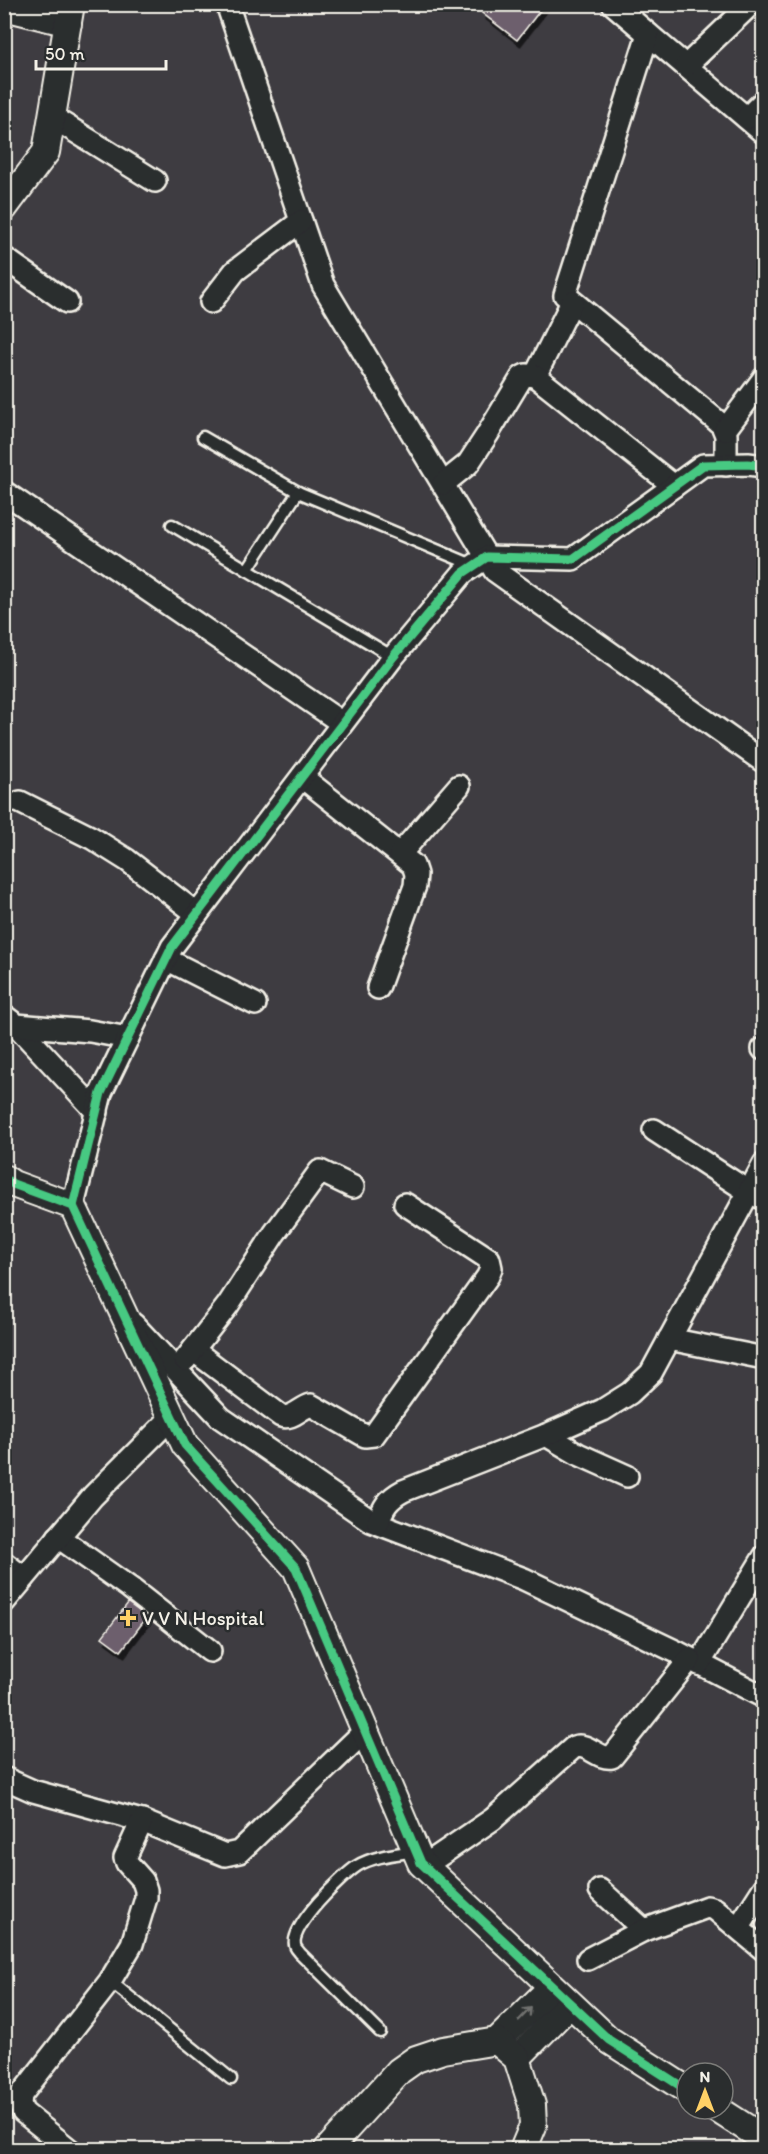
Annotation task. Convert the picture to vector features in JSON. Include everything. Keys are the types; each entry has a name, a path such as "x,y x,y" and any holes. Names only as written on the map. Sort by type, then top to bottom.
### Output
{"street":[{"path":"226,4 323,285 442,484 481,561 764,762"},
{"path":"613,4 764,133"},
{"path":"686,66 751,4"},
{"path":"4,7 69,14 46,152 4,208"},
{"path":"648,34 565,295 722,425 725,430 726,465"},
{"path":"747,118 764,101"},
{"path":"52,117 155,181"},
{"path":"211,302 235,271 301,221"},
{"path":"4,258 68,302"},
{"path":"535,376 572,302"},
{"path":"442,484 468,464 522,377 526,375 535,376 674,486"},
{"path":"725,430 764,378"},
{"path":"675,2082 609,2040 419,1858 296,1568 185,1445 73,1206 101,1093 172,947 393,657 463,573 481,561 573,559 703,465 764,466"},
{"path":"4,492 342,723"},
{"path":"302,777 413,865 416,874 415,886 378,988"},
{"path":"400,854 459,786"},
{"path":"20,802 92,838 197,914"},
{"path":"166,959 255,1004"},
{"path":"10,1020 128,1038"},
{"path":"10,1020 97,1112"},
{"path":"654,1130 756,1195"},
{"path":"378,1523 384,1506 391,1497 546,1435 603,1410 630,1393 651,1373 756,1195 764,1164"},
{"path":"176,1370 228,1305 274,1234 320,1171 353,1187"},
{"path":"4,1178 13,1184 73,1206"},
{"path":"193,1350 281,1416 290,1416 311,1405 365,1436 374,1435 488,1276 491,1268 489,1260 405,1204"},
{"path":"123,1312 221,1418 371,1521 524,1579 695,1661 764,1697"},
{"path":"669,1339 764,1358"},
{"path":"4,1602 93,1496 172,1417"},
{"path":"546,1435 578,1454 627,1476"},
{"path":"58,1537 130,1588 210,1651"},
{"path":"419,1858 493,1819 574,1746 580,1745 606,1758 612,1757 695,1661 764,1557"},
{"path":"4,1563 24,1578"},
{"path":"4,1778 33,1791 142,1821 225,1856 239,1852 365,1731"},
{"path":"70,2150 23,2112 20,2104 21,2096 110,1981 132,1944 146,1898 146,1890 143,1881 125,1858 142,1821"},
{"path":"739,1927 764,1888"},
{"path":"600,1890 644,1930"},
{"path":"588,1959 644,1930 707,1907 715,1909 739,1927 764,1950"},
{"path":"327,2150 399,2071 416,2059 443,2050 497,2041 561,1995"},
{"path":"518,2058 561,1995"},
{"path":"497,2041 518,2058 532,2104 533,2126 523,2150"},
{"path":"735,2120 764,2139"}],"lane":[{"path":"203,436 298,492 481,561"},
{"path":"247,570 298,492"},
{"path":"172,525 393,657"},
{"path":"380,2032 300,1953 294,1945 295,1936 299,1926 337,1882 358,1865 380,1857 419,1858"},
{"path":"110,1981 231,2079"}],"building":[{"path":"489,4 545,4 517,40 482,13"},
{"path":"128,1603 147,1617 121,1651 102,1637"}],"cycle path":[{"path":"73,1206 101,1093 172,947 393,657 463,573 487,557 573,559 703,465 764,466"},
{"path":"4,1178 13,1184 73,1206 185,1445 296,1568 421,1863 609,2040 675,2082"}],"place":[{"name":"V V N Hospital","path":"128,1618"}]}
